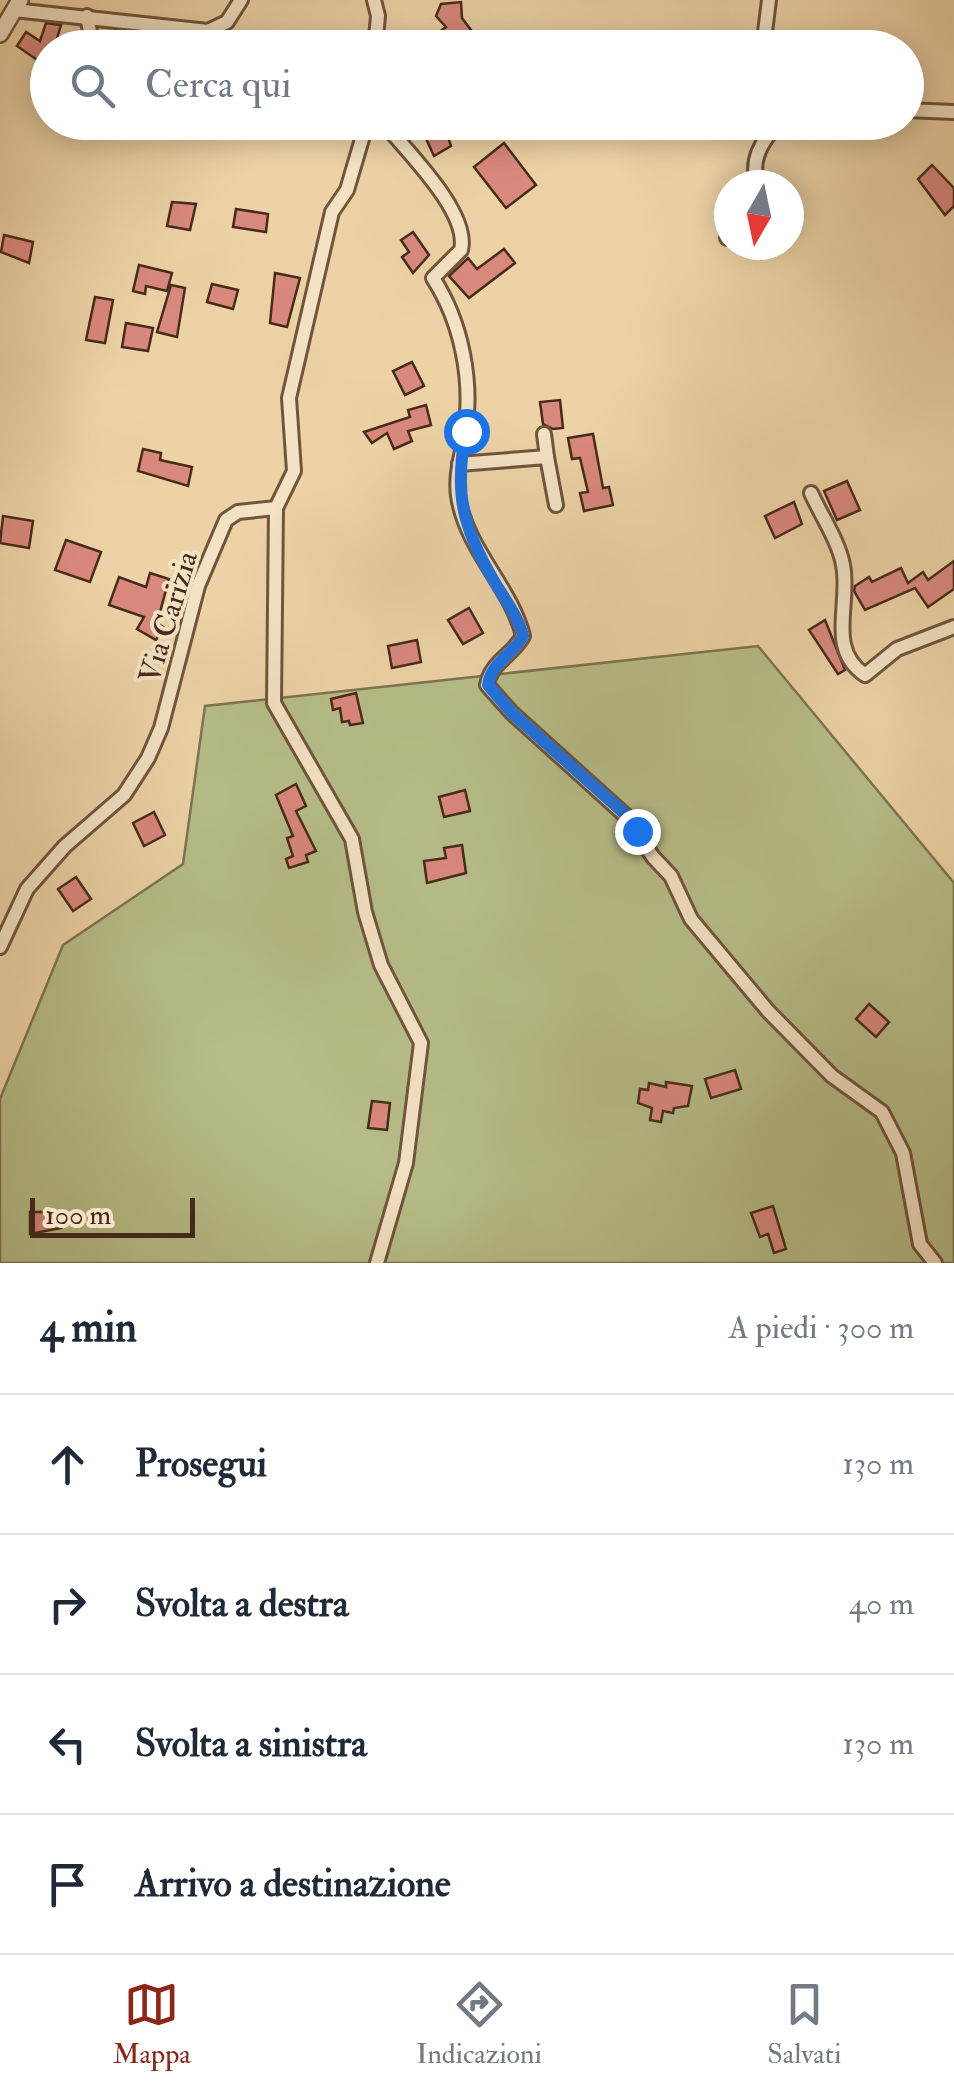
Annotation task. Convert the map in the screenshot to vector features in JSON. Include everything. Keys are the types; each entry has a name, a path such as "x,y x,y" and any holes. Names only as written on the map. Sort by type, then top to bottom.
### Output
{"street":[{"path":"210,30 228,22 241,0"},
{"path":"374,0 375,30"},
{"path":"765,30 769,0"},
{"path":"0,34 17,5 87,16 176,19 205,30"},
{"path":"87,16 90,30"},
{"path":"924,111 954,112"},
{"path":"363,140 348,190 332,212 290,398 294,471 276,508 274,703 352,838 365,912 381,964 421,1043 406,1162 377,1263"},
{"path":"398,140 434,182 462,230 462,250 433,278 458,327 464,363 466,431 459,464 458,499 479,556 523,636 518,648 494,666 488,685 512,713 625,814 652,857 671,876 691,919 765,1007 832,1076 882,1112 903,1153 920,1244 935,1263"},
{"path":"755,170 768,140"},
{"path":"544,434 556,505"},
{"path":"459,464 547,457"},
{"path":"811,493 844,565 840,636 856,669 866,676 897,649 954,627"},
{"name":"Via Carizia","path":"0,947 28,890 65,846 124,795 148,758 161,728 198,586 226,520 238,512 276,508"}],"green space":[{"path":"758,646 954,883 954,1263 0,1263 0,1099 63,945 183,864 205,706"}],"building":[{"path":"461,2 462,18 471,30 442,30 446,27 436,16 441,4"},
{"path":"46,23 61,25 59,30 44,30"},
{"path":"26,32 30,35 30,55 17,46"},
{"path":"427,140 449,140 451,146 434,156"},
{"path":"504,143 536,185 506,208 474,167"},
{"path":"932,165 954,188 954,206 945,215 918,179"},
{"path":"172,202 196,204 190,230 167,226"},
{"path":"236,209 268,214 266,232 233,227"},
{"path":"413,232 429,255 413,273 402,257 409,252 401,240"},
{"path":"4,235 33,242 29,263 1,252"},
{"path":"504,249 515,263 469,298 449,276 468,258 477,269"},
{"path":"139,265 172,273 167,291 146,286 145,294 133,291"},
{"path":"275,273 300,278 287,327 270,323"},
{"path":"212,284 238,290 233,309 207,302"},
{"path":"171,285 185,288 177,337 157,332"},
{"path":"95,297 113,300 105,343 86,340"},
{"path":"126,323 153,328 148,351 122,347"},
{"path":"412,362 424,386 405,395 393,371"},
{"path":"560,400 563,428 553,429 543,424 540,402"},
{"path":"426,405 431,425 408,431 412,441 394,449 387,433 372,443 364,432 410,417 408,410"},
{"path":"593,434 603,488 609,487 613,505 584,511 580,493 588,492 580,458 572,459 568,438"},
{"path":"143,449 161,453 160,460 192,467 188,486 138,471"},
{"path":"847,481 860,510 837,520 824,491"},
{"path":"794,502 802,524 775,538 765,516"},
{"path":"3,516 33,521 29,548 0,543"},
{"path":"66,540 101,552 90,582 55,570"},
{"path":"954,561 954,589 928,607 915,588 865,610 854,591 869,577 872,582 901,568 908,583 923,572 928,580"},
{"path":"150,573 169,579 157,623 163,627 156,640 137,629 144,617 109,605 119,577 146,587"},
{"path":"469,608 483,633 463,644 448,620"},
{"path":"825,620 845,670 838,674 809,630"},
{"path":"417,640 421,662 392,668 388,646"},
{"path":"356,693 363,723 350,725 349,721 342,722 340,708 333,710 331,699"},
{"path":"296,784 306,806 296,811 316,851 306,855 308,862 289,868 286,859 293,856 287,838 293,836 276,795"},
{"path":"465,790 470,811 444,817 439,797"},
{"path":"154,812 165,835 144,846 133,823"},
{"path":"462,845 466,873 427,883 424,861 446,858 444,848"},
{"path":"76,877 91,899 73,911 58,889"},
{"path":"869,1004 889,1022 876,1037 856,1019"},
{"path":"735,1070 741,1089 711,1098 705,1079"},
{"path":"666,1082 692,1086 688,1106 674,1108 673,1113 663,1111 661,1122 650,1120 652,1108 638,1103 640,1089 648,1090 649,1083 666,1087"},
{"path":"372,1101 390,1103 387,1130 368,1128"},
{"path":"773,1206 786,1249 774,1253 768,1234 760,1237 751,1213"},
{"path":"30,1212 61,1212 61,1228 30,1234"}],"route":[{"path":"466,431 457,475 458,499 479,556 523,636 518,648 494,666 488,685 512,713 625,814 637,831"}]}
